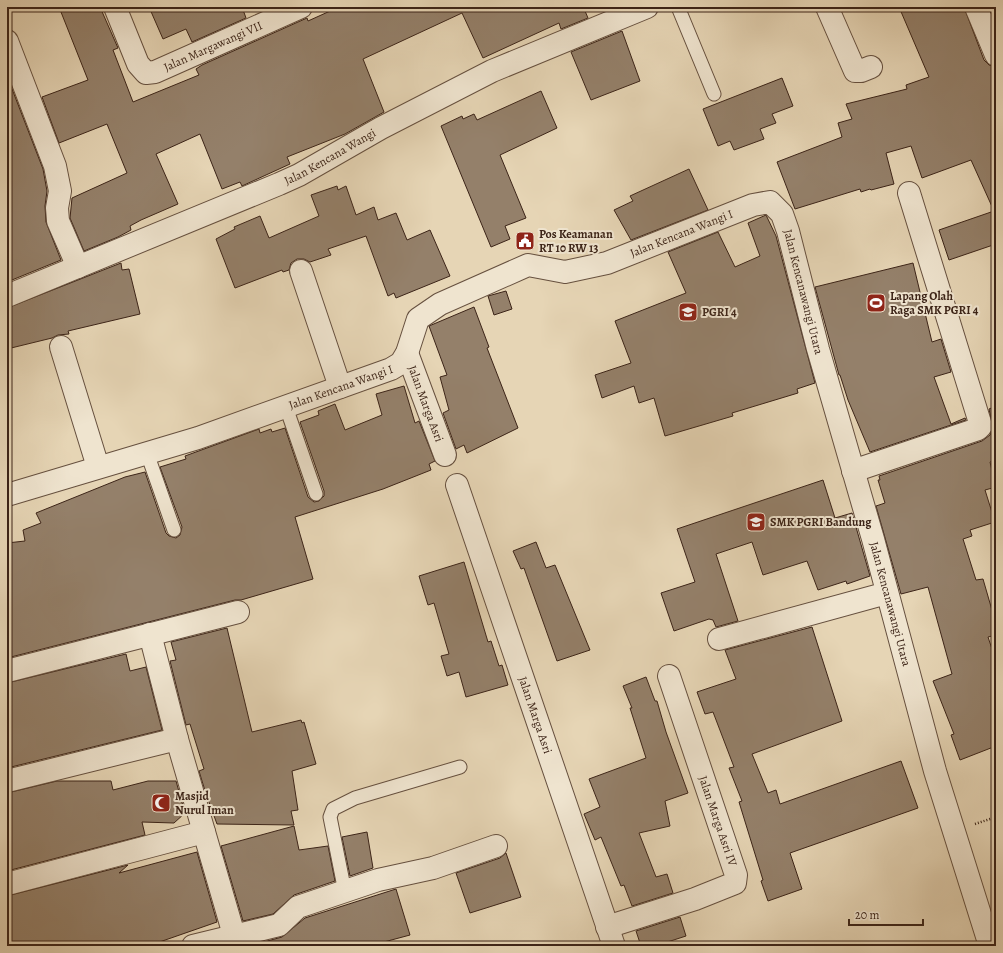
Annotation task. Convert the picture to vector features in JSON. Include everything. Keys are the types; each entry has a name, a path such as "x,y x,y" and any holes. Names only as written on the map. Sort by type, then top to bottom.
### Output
{"street":[{"name":"Jalan Margawangi VII","path":"115,7 138,64 146,73 155,72 276,12 301,7"},
{"name":"Jalan Kencana Wangi","path":"7,296 300,175 381,128 492,71 647,7"},
{"path":"827,7 855,71 861,72 871,67"},
{"path":"976,7 996,55"},
{"path":"7,41 55,166 60,191 57,208 58,221 78,267"},
{"path":"853,471 978,429 981,426 909,193"},
{"name":"Jalan Kencana Wangi I","path":"13,493 198,438 391,369 401,363 407,353 418,319 440,304 528,265 565,272 587,268 607,263 753,205 770,202 782,214"},
{"name":"Jalan Kencanawangi Utara","path":"782,214 788,231 820,356 887,593 935,771 990,946"},
{"path":"301,271 340,387"},
{"path":"61,347 98,467"},
{"name":"Jalan Marga Asri","path":"407,353 445,455"},
{"name":"Jalan Marga Asri","path":"457,485 610,936"},
{"path":"719,639 887,593"},
{"path":"7,670 238,612"},
{"path":"150,634 177,739 234,935"},
{"name":"Jalan Marga Asri IV","path":"610,936 695,898 735,883 736,875 669,676"},
{"path":"7,781 177,739"},
{"path":"7,884 204,832"},
{"path":"193,946 279,925 296,907 384,878 433,868 496,846"}],"lane":[{"path":"678,7 714,94"},
{"path":"286,407 316,494"},
{"path":"147,453 174,530"},
{"path":"345,892 330,817 333,810 355,798 460,767"}],"building":[{"path":"59,7 100,7 118,48 113,50 133,102 199,75 196,69 202,65 307,18 308,21 339,7 593,7 585,11 588,18 561,29 559,23 483,58 462,13 363,59 384,112 345,134 287,157 290,164 242,186 240,182 222,189 200,134 156,154 178,204 130,226 131,230 118,237 84,251 70,218 72,198 127,173 107,124 59,143 42,97 88,80"},
{"path":"149,7 242,7 246,18 192,42 186,29 163,39"},
{"path":"899,7 964,7 984,60 989,65 996,67 996,244 949,260 939,230 994,211 971,160 922,178 911,146 886,153 894,184 861,192 860,189 795,209 777,162 842,137 838,123 852,119 846,104 907,89 906,85 929,77"},
{"path":"622,31 640,81 591,100 571,52"},
{"path":"7,76 43,169 47,191 45,206 46,222 61,260 7,282"},
{"path":"782,78 793,106 772,114 776,123 760,129 764,139 734,150 730,141 718,146 703,109"},
{"path":"541,91 557,128 500,155 526,218 505,226 510,239 491,247 441,126 462,116 463,119 474,114 477,120"},
{"path":"689,169 708,210 631,240 614,210 633,201 630,196"},
{"path":"337,186 338,190 346,186 356,215 374,207 378,220 396,213 407,240 430,230 450,276 396,298 394,293 388,296 366,236 328,249 331,255 310,262 304,259 297,259 291,263 289,270 283,272 282,270 235,288 216,239 235,229 234,227 260,216 269,238 319,216 311,195"},
{"path":"766,215 776,236 815,383 797,389 798,393 732,413 733,416 665,436 654,398 639,403 634,386 602,398 595,375 631,363 615,321 686,293 668,252 718,232 735,267 760,256 748,223"},
{"path":"121,263 122,270 129,269 140,314 68,331 69,334 58,335 52,338 7,349 7,308"},
{"path":"913,263 932,342 941,339 951,372 934,377 951,424 965,418 966,420 870,452 839,375 815,287"},
{"path":"506,291 512,309 494,315 488,296"},
{"path":"474,307 489,347 487,348 518,428 467,453 464,445 456,449 443,413 449,410 440,377 447,375 429,326"},
{"path":"404,386 415,423 419,421 435,461 429,464 431,470 383,489 295,517 313,579 241,600 235,600 7,658 7,543 25,541 23,530 41,523 36,513 125,477 145,472 166,533 169,536 176,538 180,535 182,527 160,467 186,459 185,456 259,429 260,433 271,429 272,432 285,428 308,497 314,502 319,501 324,496 324,491 300,422 319,415 318,411 335,404 345,430 382,415 376,394"},
{"path":"996,406 996,460 990,462 996,487 985,490 995,522 970,530 972,536 963,539 976,580 983,579 996,624 996,635 988,637 996,661 996,746 960,760 951,735 954,734 933,681 952,674 928,587 901,594 876,506 885,503 878,480 880,480 879,476 982,441 990,435 993,429 989,409"},
{"path":"823,480 835,518 852,513 870,576 847,584 846,581 818,590 807,561 763,575 752,542 716,554 738,621 716,627 713,620 709,619 674,631 661,593 695,582 677,529"},
{"path":"536,542 546,568 555,565 590,650 557,661 524,568 521,569 513,551"},
{"path":"464,562 488,642 491,641 499,666 502,665 508,685 466,697 459,672 447,676 441,656 449,654 434,603 428,605 419,576"},
{"path":"812,627 842,721 752,754 768,793 776,790 780,804 901,761 918,808 790,853 802,889 768,901 739,802 742,801 729,768 734,767 713,712 705,714 697,692 736,679 725,650"},
{"path":"227,628 252,732 301,720 302,723 304,722 316,764 292,771 298,810 291,811 294,825 217,824 206,794 199,771 204,769 190,724 186,725 170,661 176,660 171,642"},
{"path":"126,654 130,671 146,667 162,730 7,768 7,683"},
{"path":"646,677 655,701 657,701 666,732 688,793 665,801 670,826 639,833 656,877 667,874 673,893 632,906 624,885 621,886 601,837 595,840 584,814 600,807 589,779 646,758 630,708 632,708 623,686"},
{"path":"57,781 111,781 113,790 148,781 176,781 185,813 174,823 142,822 145,835 7,871 7,793"},
{"path":"294,826 299,850 328,846 335,881 294,895 273,914 243,921 221,846"},
{"path":"367,832 373,868 350,876 342,837"},
{"path":"197,852 217,922 148,946 7,946 7,896 128,865 119,873"},
{"path":"506,853 521,897 470,913 456,873 500,858"},
{"path":"396,889 410,935 369,946 249,946 282,937 305,918"},
{"path":"680,917 686,936 655,946 641,946 636,931"}],"place":[{"name":"Pos Keamanan RT 10 RW 13","path":"525,241"},
{"name":"Lapang Olah Raga SMK PGRI 4","path":"876,303"},
{"name":"PGRI 4","path":"688,312"},
{"name":"SMK PGRI Bandung","path":"756,522"},
{"name":"Masjid Nurul Iman","path":"161,803"}]}
